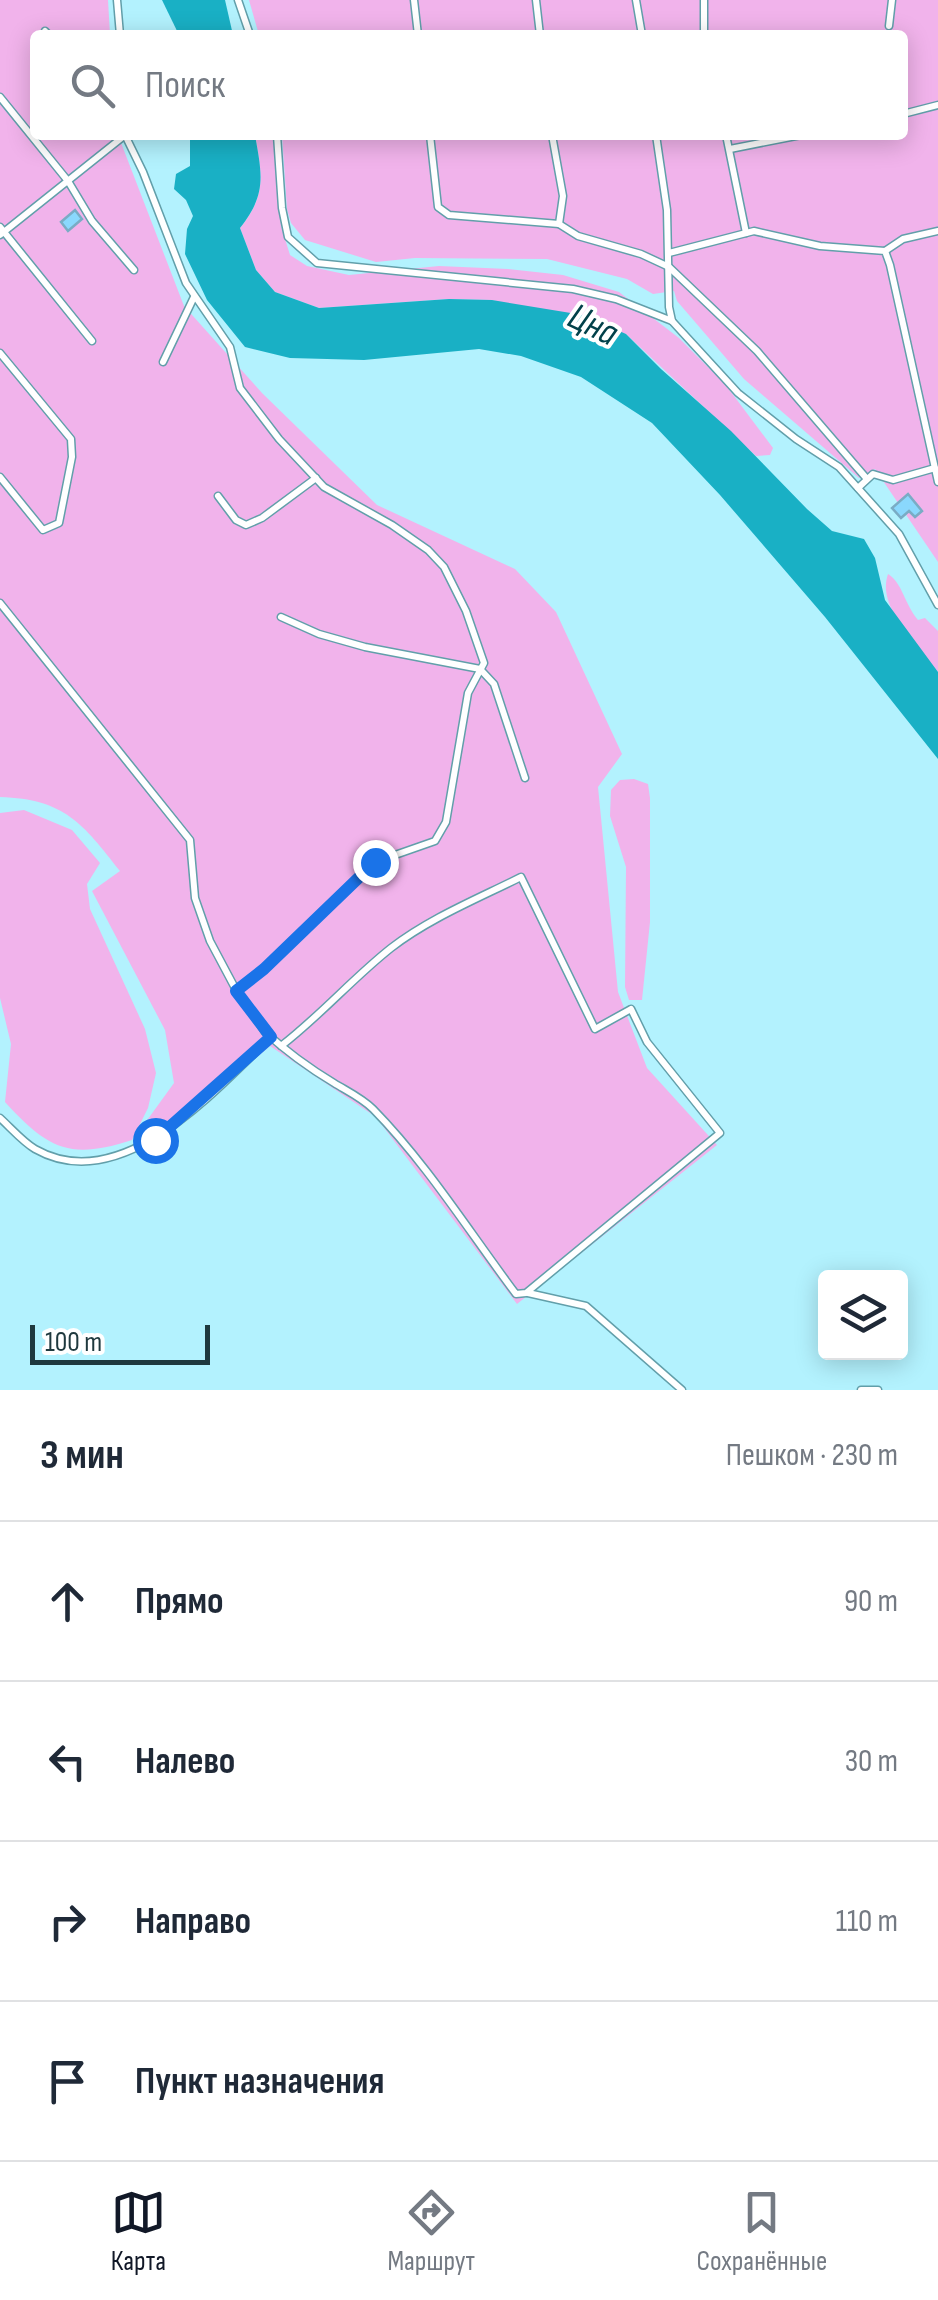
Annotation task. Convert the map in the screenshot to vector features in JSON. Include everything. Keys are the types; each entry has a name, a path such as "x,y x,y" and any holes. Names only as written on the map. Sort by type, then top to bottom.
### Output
{"lane":[{"path":"117,0 120,30"},
{"path":"238,0 248,30"},
{"path":"414,0 417,30"},
{"path":"536,0 539,30"},
{"path":"636,0 641,30"},
{"path":"704,0 704,30"},
{"path":"889,26 892,0"},
{"path":"0,97 30,134"},
{"path":"908,113 938,105"},
{"path":"35,140 68,180 92,221 134,270"},
{"path":"92,340 1,231 118,140"},
{"path":"127,140 186,283 230,347 240,388 279,440 324,487 404,533 444,567 466,611 484,662 468,693 446,822 435,840 375,862 236,991"},
{"path":"277,140 288,237 317,263 573,289 616,299 672,321 738,393 839,467 898,534 938,605"},
{"path":"431,140 438,207 449,215 559,224 578,236 641,254 670,267 757,351 867,480"},
{"path":"553,140 562,196 559,224"},
{"path":"657,140 667,210 672,321"},
{"path":"727,140 746,233"},
{"path":"730,150 777,140"},
{"path":"669,253 746,233 779,235 820,246 884,251 904,239 938,232"},
{"path":"884,251 938,482"},
{"path":"163,362 195,296"},
{"path":"0,353 70,439 70,477 59,524 42,530 0,477"},
{"path":"858,488 873,474 893,480 935,468"},
{"path":"218,496 236,520 246,526 316,478"},
{"path":"0,603 190,840 195,898 210,942 236,991 271,1037 294,1058 369,1105 516,1294 586,1306 682,1390"},
{"path":"281,617 319,634 364,647 480,669 494,684 526,778"},
{"path":"281,1046 423,926 521,877 595,1028 631,1009 647,1042 720,1133 526,1293"},
{"path":"0,1118 36,1150 81,1163 122,1156 155,1140 271,1037"},
{"path":"861,1390 878,1390"}],"shaded area":[{"path":"0,0 108,0 110,30 30,30 30,140 120,140 184,306 262,393 377,505 515,569 556,612 622,754 598,787 618,992 647,1068 717,1145 517,1304 376,1117 270,1046 145,1152 140,1130 174,1083 165,1030 92,891 120,871 70,817 41,803 0,797"},
{"path":"249,0 938,0 938,562 875,469 859,478 744,379 677,301 674,291 653,294 627,279 547,259 415,258 376,262 305,240 291,223 287,209 282,140 908,140 908,30 258,30"},
{"path":"256,140 274,140 281,226 290,255 307,266 349,275 439,266 508,269 563,275 619,292 679,338 725,384 773,448 770,455 756,456 626,334 492,300 319,308 275,292 256,270 240,228 255,205 260,184"},
{"path":"888,574 897,582 918,620 925,618 938,631 938,672 894,613 886,587"},
{"path":"620,780 648,784 650,798 650,922 642,1000 629,1000 625,987 626,867 610,816 611,790"},
{"path":"24,810 72,830 100,863 87,884 90,909 145,1029 156,1073 148,1108 132,1140 92,1149 62,1146 35,1131 5,1102 11,1044 0,998 0,813"}],"water":[{"path":"162,0 225,0 232,30 177,30"},
{"name":"Цна","path":"190,140 256,140 260,184 255,205 240,228 256,270 275,292 319,308 492,300 583,315 626,334 832,531 864,539 875,558 885,600 938,672 938,759 825,617 720,495 652,423 581,377 521,356 479,349 364,360 290,358 245,347 207,300 185,254 187,229 193,216 186,200 174,189 176,174 190,166"}],"building":[{"path":"75,210 82,219 68,231 61,222"},
{"path":"908,494 922,511 915,517 909,511 901,518 892,508"}],"route":[{"path":"155,1140 271,1037 236,991 375,862"}]}
